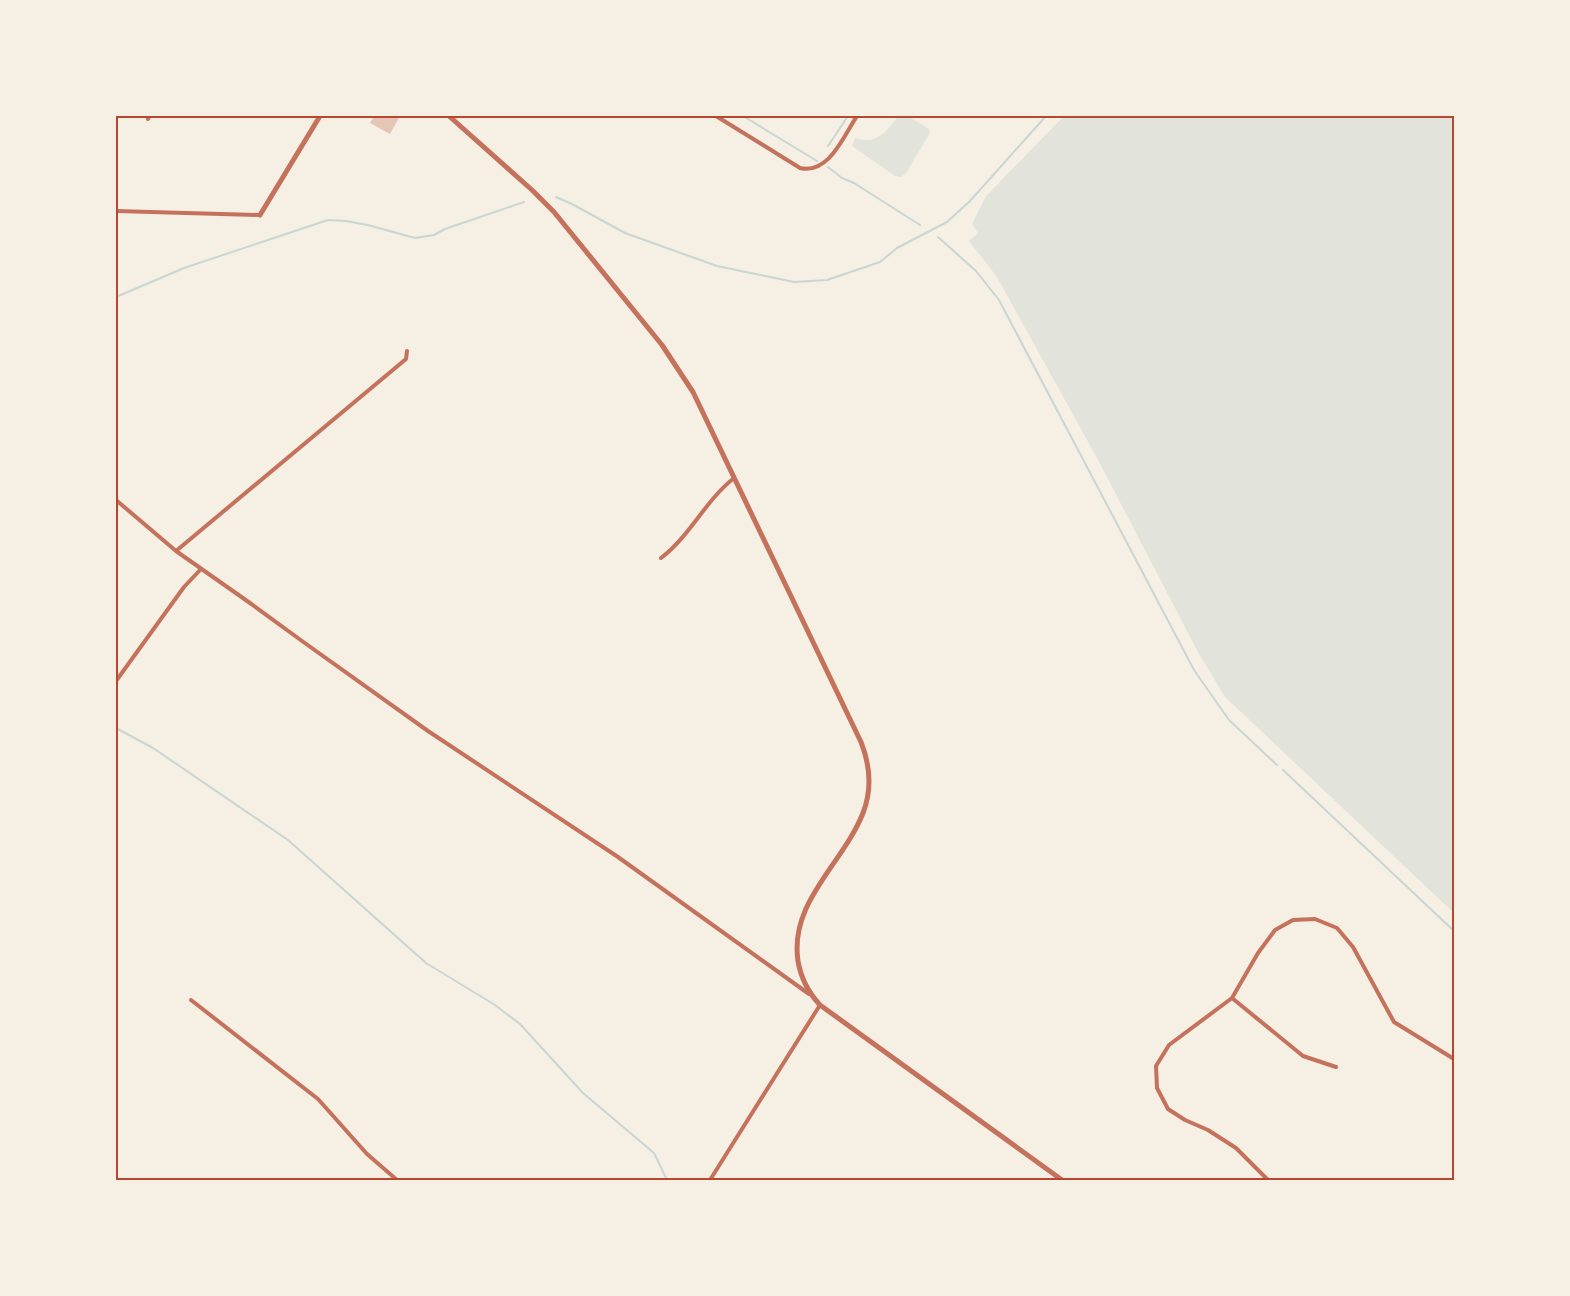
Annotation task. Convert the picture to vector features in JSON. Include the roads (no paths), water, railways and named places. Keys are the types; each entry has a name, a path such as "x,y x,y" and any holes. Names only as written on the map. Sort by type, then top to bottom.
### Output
{"street":[{"path":"116,211 260,215 320,116"},
{"path":"449,116 554,212 662,345 693,392 861,742 869,773 868,792 863,813 807,906 797,933 800,973 809,994"},
{"path":"716,116 800,168 809,170 827,161 857,116"},
{"path":"176,551 406,359 407,351"},
{"path":"661,558 674,548 720,489 734,478"},
{"path":"116,500 201,569 428,731 618,857 1062,1180"},
{"path":"116,681 184,587 201,569"},
{"path":"1268,1180 1236,1148 1168,1109 1156,1088 1156,1066 1169,1045 1232,998 1258,953 1275,930 1293,920 1315,919 1337,928 1353,947 1394,1022 1455,1059"},
{"path":"1232,998 1303,1056 1336,1067"},
{"path":"191,1000 318,1099 367,1154 397,1180"},
{"path":"710,1180 820,1005"}],"waterway":[{"path":"743,116 817,161"},
{"path":"828,146 848,116"},
{"path":"556,197 625,233 717,266 794,282 827,280 880,262 897,248 947,222 970,201 1046,116"},
{"path":"828,167 842,178 854,183 920,225"},
{"path":"116,297 184,268 328,220 368,225 415,238 434,235 445,229 524,202"},
{"path":"938,237 976,271 999,300 1194,670 1229,720 1277,765"},
{"path":"116,728 153,748 288,840 426,963 495,1005 520,1024 583,1093 654,1153 667,1180"},
{"path":"1283,770 1454,931"},
{"path":"116,1176 121,1180"}]}
